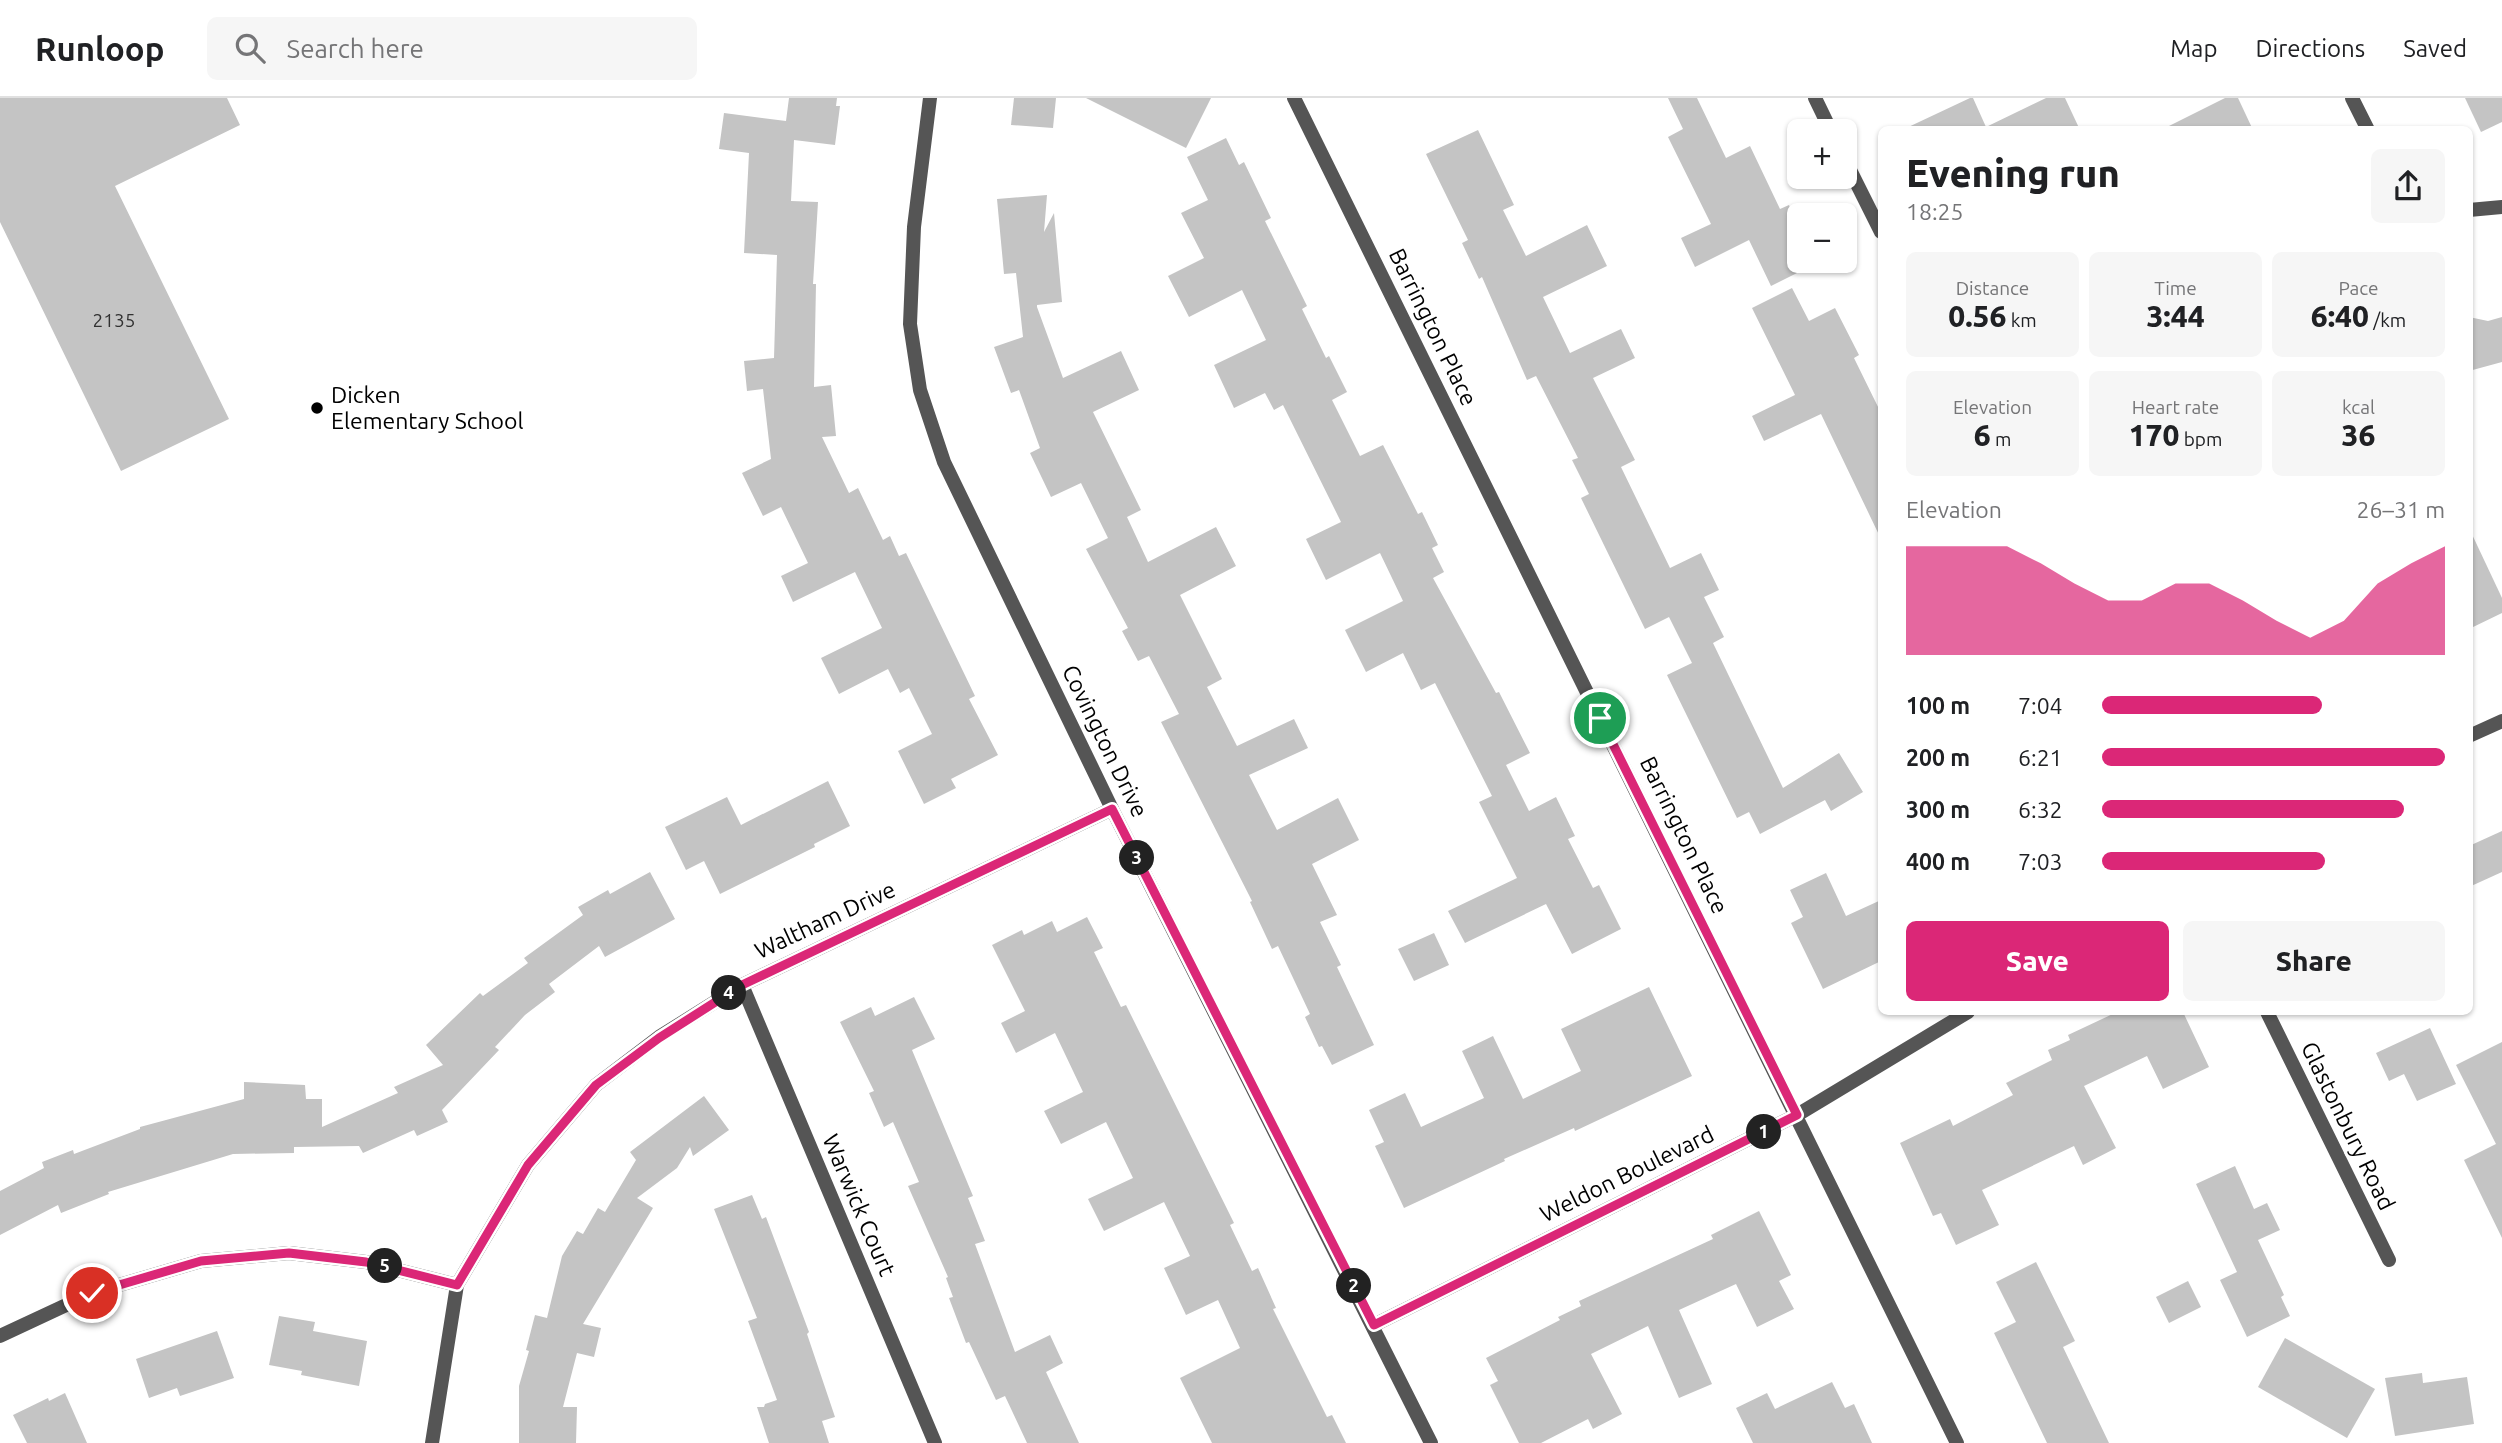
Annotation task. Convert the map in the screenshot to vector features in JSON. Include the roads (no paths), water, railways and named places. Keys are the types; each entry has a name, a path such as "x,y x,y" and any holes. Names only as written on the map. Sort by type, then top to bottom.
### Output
{"street":[{"name":"Covington Drive","path":"930,98 914,226 910,324 920,390 944,462 1112,809 1374,1325 1431,1443"},
{"name":"Barrington Place","path":"1294,98 1957,1443"},
{"path":"1815,98 1825,119"},
{"path":"2352,98 2366,126"},
{"path":"1857,184 1878,226"},
{"path":"2473,210 2502,207"},
{"path":"2473,734 2502,721"},
{"name":"Waltham Drive","path":"432,1443 457,1285 528,1165 596,1085 659,1038 742,985 1112,809"},
{"name":"Warwick Court","path":"742,985 935,1443"},
{"name":"Weldon Boulevard","path":"1374,1325 1797,1115 1963,1015"},
{"name":"Glastonbury Road","path":"2268,1015 2389,1260"},
{"path":"0,1336 92,1293 201,1261 289,1253 366,1262 457,1285"}],"place":[{"name":"Dicken Elementary School","path":"317,408"}]}
